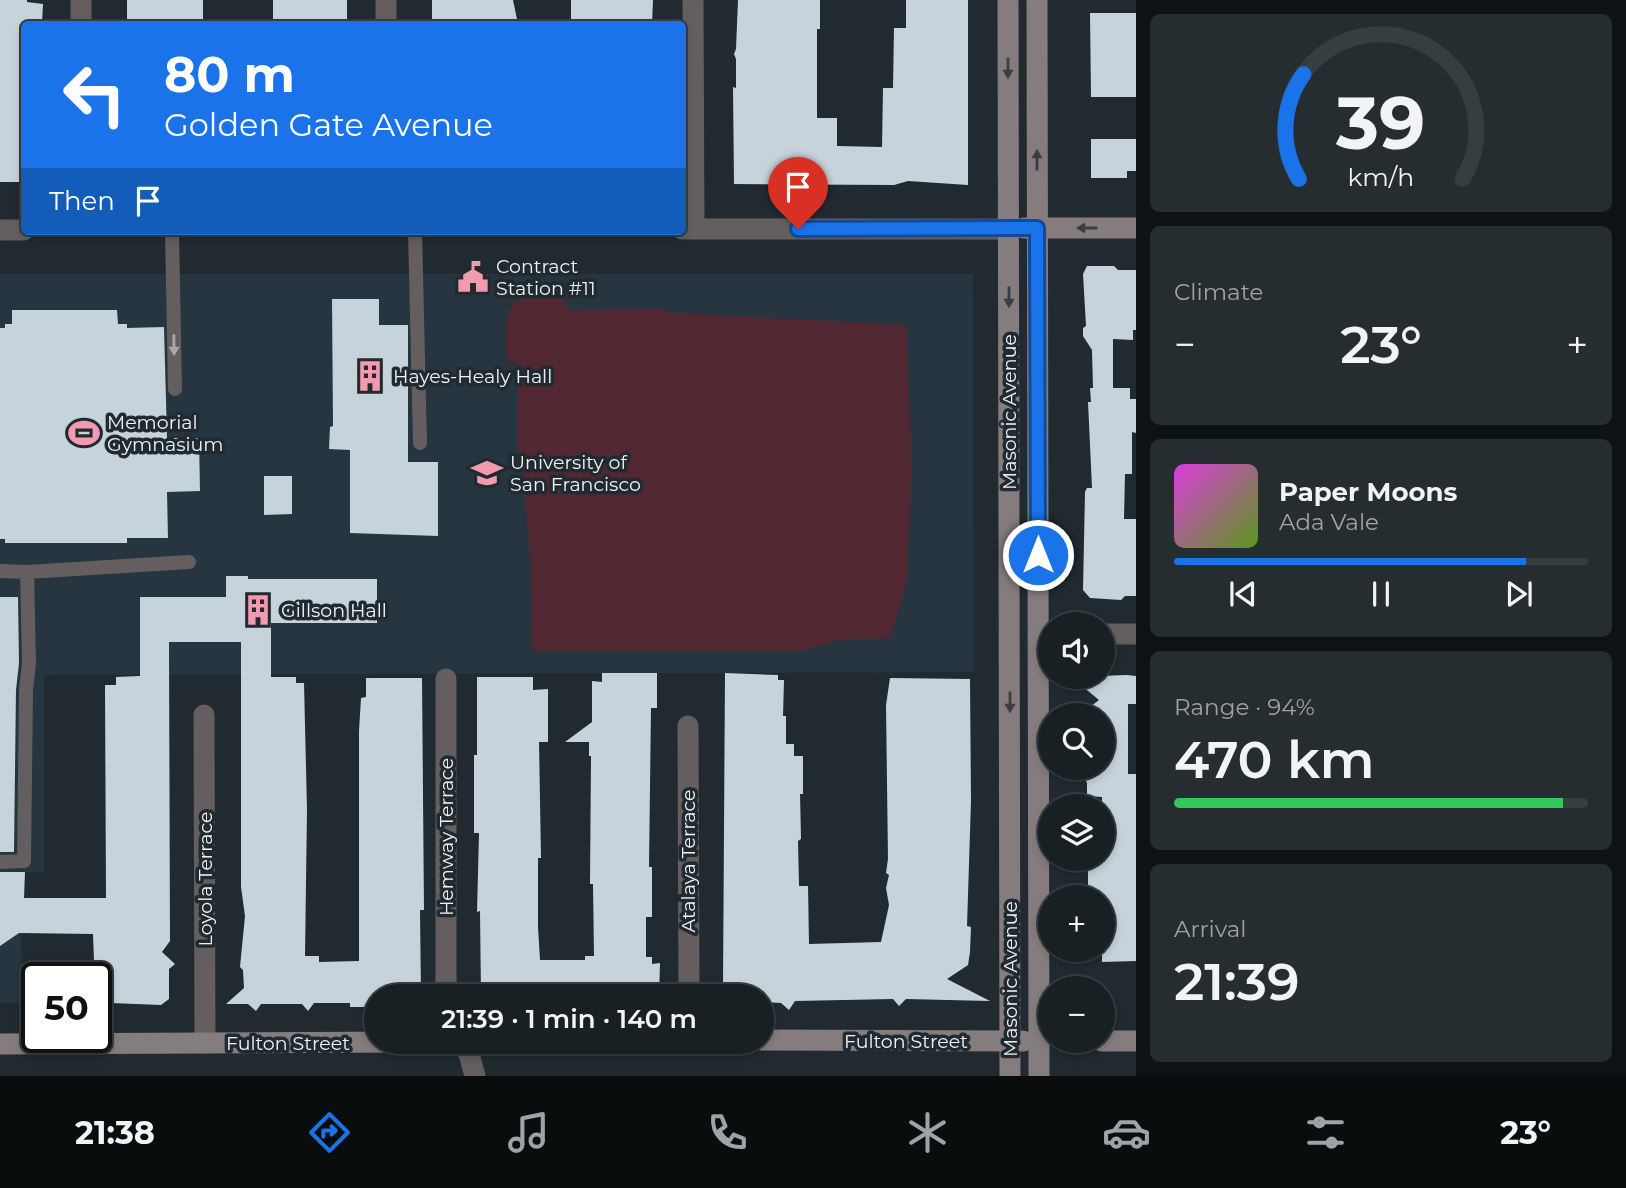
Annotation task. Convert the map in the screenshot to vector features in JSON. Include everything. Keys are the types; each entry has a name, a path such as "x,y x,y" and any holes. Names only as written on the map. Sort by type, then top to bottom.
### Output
{"main road":[{"name":"Masonic Avenue","path":"1008,0 1010,1076"},
{"name":"Masonic Avenue","path":"1037,0 1037,228 1044,612"},
{"path":"1008,229 1136,228"},
{"name":"Masonic Avenue","path":"1044,689 1044,976"},
{"name":"Fulton Street","path":"774,1040 1038,1041"},
{"path":"1115,1041 1136,1041"},
{"name":"Fulton Street","path":"0,1044 364,1042"},
{"name":"Masonic Avenue","path":"1039,1076 1042,1053"}],"street":[{"path":"81,0 81,21"},
{"path":"386,0 386,21"},
{"path":"693,0 688,229 1008,229"},
{"path":"0,230 21,230"},
{"path":"1115,634 1136,634"},
{"name":"Hemway Terrace","path":"446,679 446,984"},
{"name":"Loyola Terrace","path":"204,715 205,1043"},
{"name":"Atalaya Terrace","path":"688,726 689,984"},
{"path":"469,1054 475,1076"}],"lane":[{"path":"172,235 175,389"},
{"path":"415,235 420,443"},
{"path":"0,571 27,572 189,562"},
{"path":"0,862 24,861 26,690 29,663 27,572"}],"shaded area":[{"name":"University of San Francisco","path":"0,274 973,274 974,672 44,675 44,872 21,872 21,1003 0,1003"},
{"path":"565,293 566,310 664,309 672,313 906,325 912,473 906,585 890,638 838,640 803,651 532,651 531,565 522,469 518,463 518,363 507,362 506,328 510,309 516,302 524,296"}],"building":[{"path":"0,0 27,0 43,4 42,21 21,21 21,182 0,182"},
{"path":"127,0 203,0 203,21 127,21"},
{"path":"273,0 347,0 347,21 273,21"},
{"path":"432,0 513,0 517,21 432,21"},
{"path":"571,0 653,0 652,21 571,21"},
{"path":"738,0 820,0 820,29 817,29 817,118 837,118 837,146 882,147 883,88 893,88 894,28 906,28 906,0 968,0 968,185 908,181 894,185 734,184 733,87 736,88 734,54"},
{"path":"1090,13 1136,13 1136,97 1091,97"},
{"path":"1091,139 1136,139 1136,171 1127,171 1127,178 1091,178"},
{"path":"1087,266 1114,266 1118,270 1136,270 1136,330 1133,330 1133,340 1113,339 1113,388 1130,388 1130,399 1136,399 1136,433 1132,432 1132,474 1125,474 1124,519 1136,519 1136,596 1125,596 1121,600 1090,598 1083,590 1085,492 1087,488 1092,488 1088,402 1091,402 1090,388 1093,388 1092,350 1083,336 1083,328 1086,326 1083,274"},
{"name":"Hayes-Healy Hall","path":"332,299 379,299 379,325 408,325 408,462 438,462 438,536 350,533 350,450 329,449 330,427 333,426"},
{"name":"Memorial Gymnasium","path":"12,310 117,310 118,324 127,324 127,328 164,327 167,438 199,438 200,491 167,492 168,538 127,538 127,543 5,543 5,539 0,539 0,328 5,328 5,324 12,324"},
{"path":"264,476 292,476 292,514 264,515"},
{"path":"226,576 248,576 248,579 377,579 377,623 271,623 271,677 296,677 296,683 304,683 307,810 305,956 319,956 319,962 359,961 359,731 361,698 366,697 366,678 422,678 424,910 420,910 421,984 364,984 364,1007 350,1007 350,1003 314,1003 308,1011 302,1004 261,1004 256,1011 248,1004 226,1004 244,988 243,970 240,967 245,916 241,887 241,642 169,642 170,941 162,952 175,964 169,969 169,999 161,1005 112,1003 112,962 94,962 93,934 19,933 0,946 0,872 25,872 24,898 106,898 105,685 116,685 116,677 140,676 140,597 226,597"},
{"path":"0,597 18,597 14,852 0,852"},
{"path":"602,673 657,673 657,708 651,708 649,867 652,867 652,917 646,917 646,957 652,957 652,964 660,963 659,984 481,984 480,911 477,912 479,833 474,833 477,677 533,677 533,690 548,689 548,742 539,742 540,960 585,960 585,956 594,956 593,884 590,884 591,756 589,742 565,742 592,722 592,681 602,682"},
{"path":"725,673 778,675 778,680 784,680 783,716 786,716 786,744 794,744 794,756 803,756 801,839 798,841 799,886 808,886 809,944 881,942 889,905 886,888 889,875 886,873 886,705 890,678 970,679 971,801 967,926 971,927 970,952 968,965 947,979 990,1001 906,999 899,1006 893,999 795,1001 789,1010 781,1003 774,1003 774,984 723,984"},
{"path":"1115,675 1136,676 1136,704 1128,704 1128,774 1136,774 1136,961 1115,962 1115,885 1088,885 1088,871 1115,871 1115,794 1087,794 1085,780 1115,780 1115,703 1095,703 1099,700 1086,689 1115,689"}],"place":[{"name":"Contract Station #11","path":"473,277"},
{"name":"Hayes-Healy Hall","path":"370,376"},
{"name":"Memorial Gymnasium","path":"84,433"},
{"name":"University of San Francisco","path":"487,473"},
{"name":"Gillson Hall","path":"258,610"}],"route":[{"path":"798,229 1037,228 1038,555"}]}
